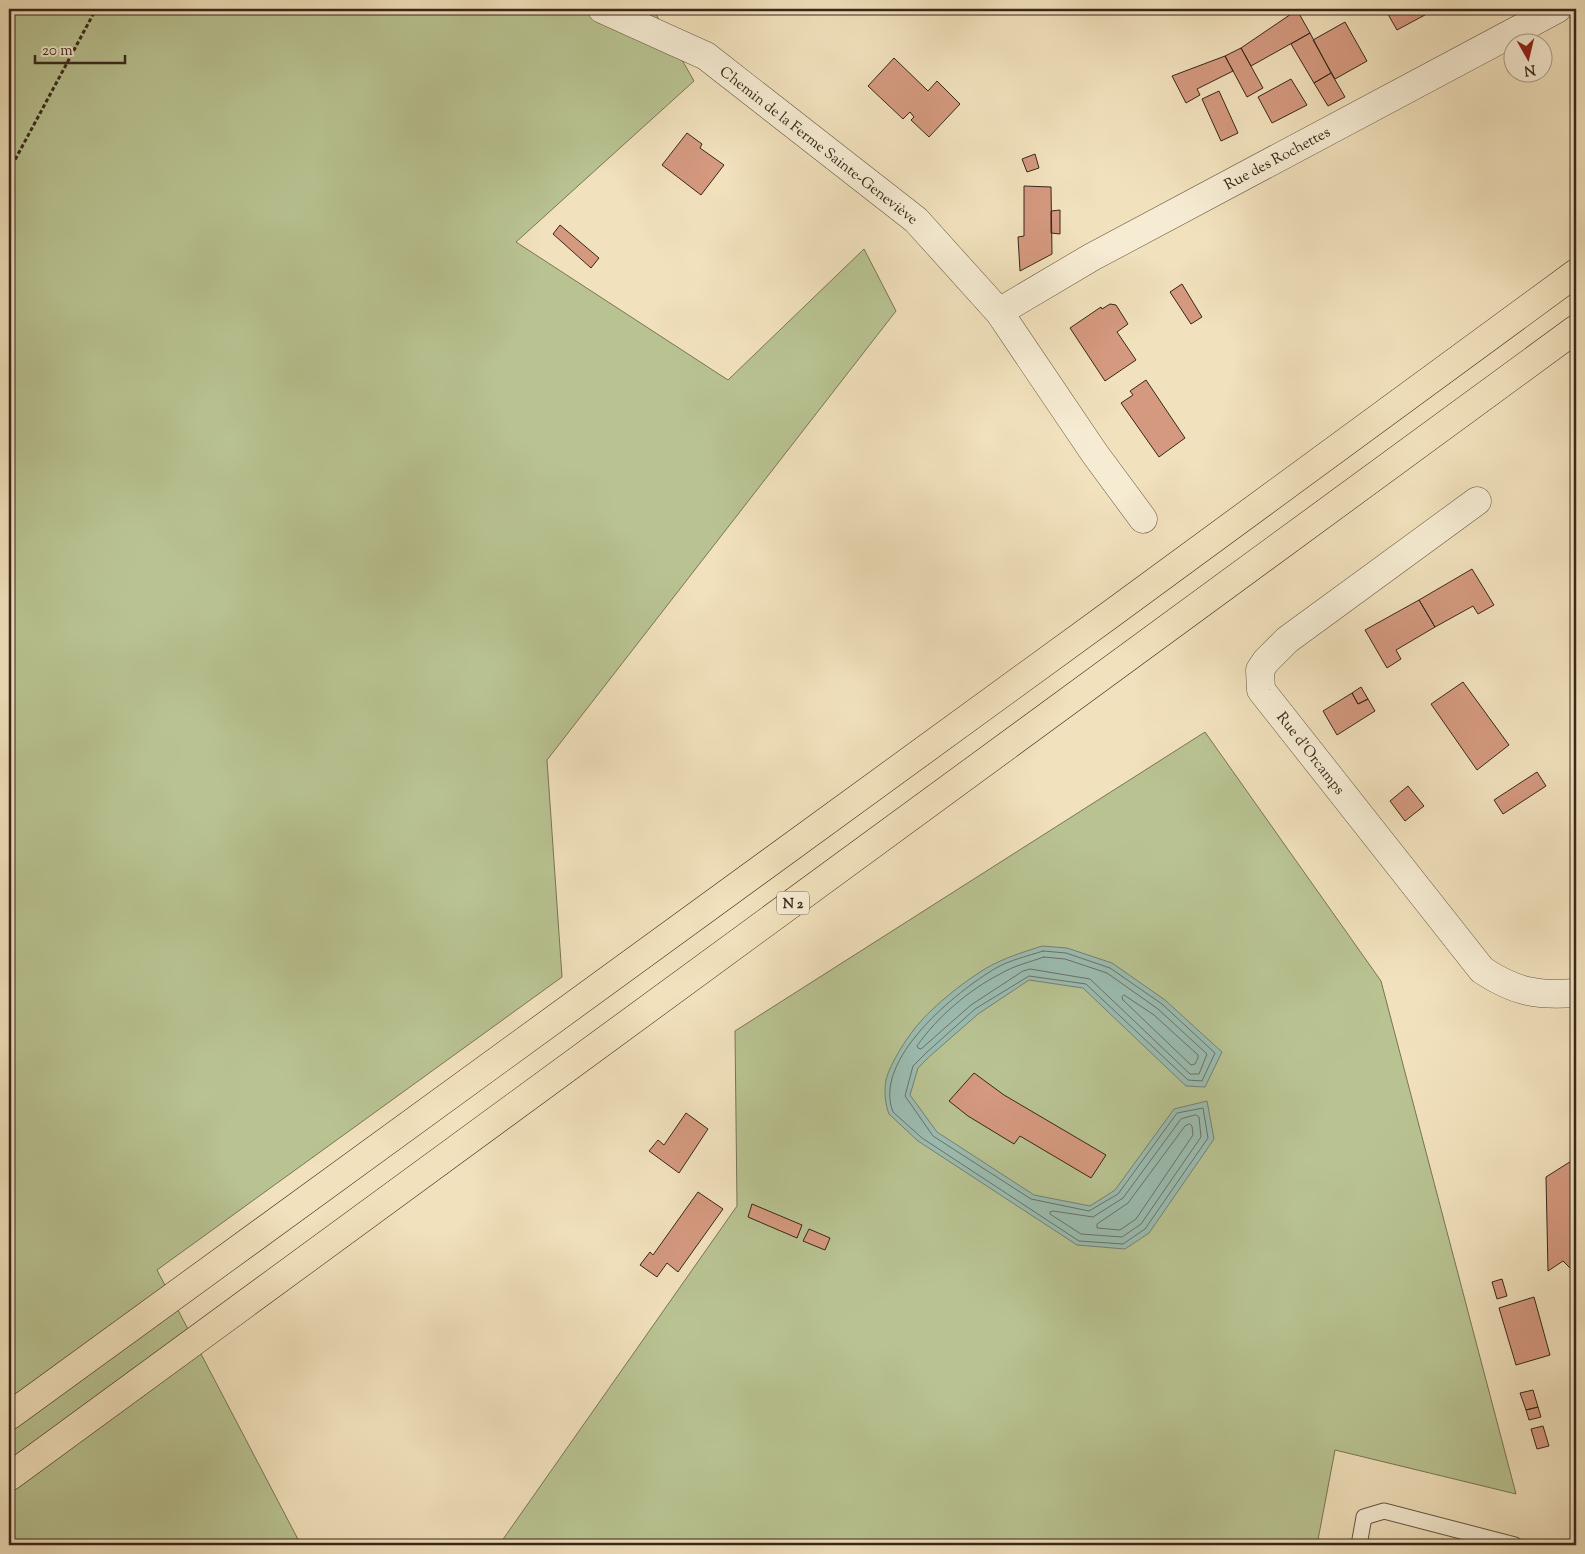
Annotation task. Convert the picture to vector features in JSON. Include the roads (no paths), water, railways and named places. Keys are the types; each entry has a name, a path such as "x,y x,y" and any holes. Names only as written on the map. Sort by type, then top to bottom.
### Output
{"highway":[{"path":"9,1416 1103,620 1576,273"},
{"name":"N 2","path":"9,1477 1576,329"}],"street":[{"name":"Chemin de la Ferme Sainte-Geneviève","path":"602,9 706,56 916,220 999,312 1096,454 1144,519"},
{"name":"Rue des Rochettes","path":"999,312 1092,257 1557,9"},
{"name":"Rue d'Orcamps","path":"1477,501 1287,640 1266,661 1260,670 1261,690 1482,970 1498,981 1522,992 1556,995 1576,993"}],"lane":[{"path":"1359,1545 1364,1517 1384,1512 1515,1545"}],"water":[{"path":"1042,946 1067,948 1112,963 1165,1000 1222,1052 1205,1087 1186,1086 1083,988 1029,980 978,1014 930,1056 918,1068 910,1095 937,1132 1034,1195 1090,1206 1115,1190 1174,1109 1207,1101 1214,1139 1149,1233 1125,1249 1077,1245 918,1141 889,1114 885,1089 888,1073 911,1033 921,1021 956,989 977,974 1007,958"}]}
